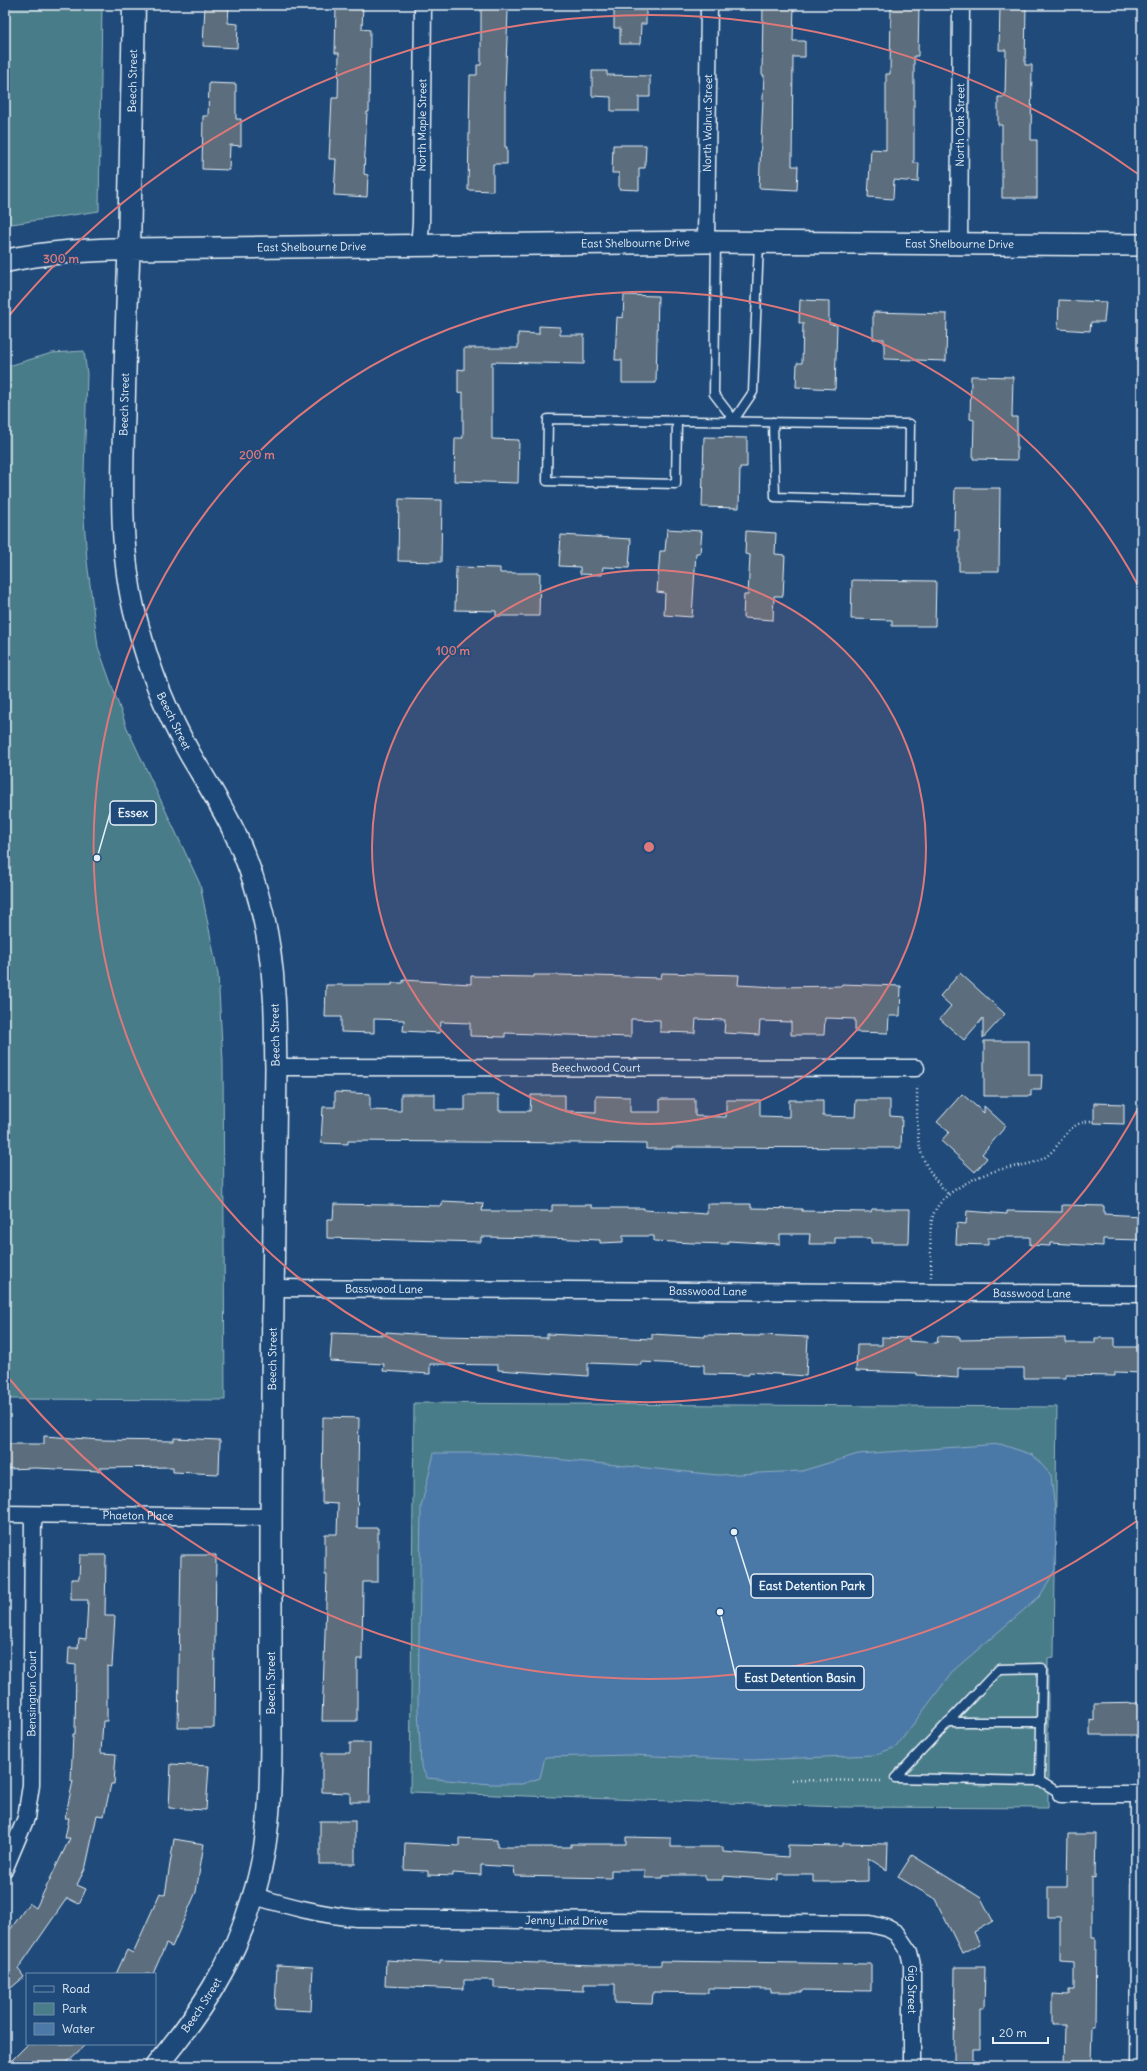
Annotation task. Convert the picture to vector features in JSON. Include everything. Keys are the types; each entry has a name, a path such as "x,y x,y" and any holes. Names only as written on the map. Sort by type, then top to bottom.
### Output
{"main road":[{"name":"Beech Street","path":"129,249 134,5"},
{"path":"5,261 32,255 81,250 129,249"}],"street":[{"name":"North Maple Street","path":"419,246 421,223 423,5"},
{"name":"North Walnut Street","path":"709,5 711,242"},
{"name":"North Oak Street","path":"959,245 961,5"},
{"name":"East Shelbourne Drive","path":"129,249 711,242 959,245 1142,244"},
{"name":"Beech Street","path":"129,249 122,476 128,583 136,621 148,662 169,714 191,756 220,802 238,839 258,896 270,954 274,994 276,1067 271,1517 270,1795 267,1831 254,1896 239,1938 215,1987 184,2033 156,2066"},
{"name":"Beechwood Court","path":"276,1067 916,1068"},
{"name":"Basswood Lane","path":"274,1288 1142,1294"},
{"name":"Phaeton Place","path":"5,1514 271,1517"},
{"name":"Bensington Court","path":"5,1868 10,1847 26,1818 31,1785 33,1515"},
{"path":"1061,1794 1141,1794 1138,2066"},
{"name":"Jenny Lind Drive","path":"254,1896 304,1911 330,1916 357,1918 766,1922 870,1924 881,1926"},
{"name":"Gig Street","path":"881,1926 896,1933 909,1952 912,1965 912,2066"}],"lane":[{"path":"711,242 714,394 734,420"},
{"path":"734,420 753,392 759,243"},
{"path":"677,421 676,484 546,481 548,418 910,424 909,501 775,497 773,422"},
{"path":"895,1778 999,1669 1042,1668 1040,1781"},
{"path":"948,1722 1041,1722"},
{"path":"895,1778 1040,1781 1061,1794"}],"path":[{"path":"916,1068 919,1149 934,1179 949,1195"},
{"path":"930,1292 932,1218 939,1206 949,1195 980,1176 1009,1167 1030,1164 1044,1158 1053,1151 1076,1124 1091,1121"},
{"path":"792,1780 839,1779 875,1782 895,1778"}],"green space":[{"path":"5,5 102,5 99,211 5,225"},
{"path":"84,351 87,374 83,504 87,561 98,647 127,728 200,884 218,974 223,1061 225,1400 5,1399 5,367 52,353"},
{"path":"414,1403 1057,1407 1054,1657 1048,1658 1048,1808 843,1807 410,1792"}],"water":[{"path":"1000,1444 1033,1455 1051,1475 1056,1520 1055,1570 1040,1596 954,1670 896,1747 874,1755 753,1760 630,1755 545,1757 540,1778 522,1784 490,1784 427,1778 421,1766 418,1707 421,1507 434,1453 493,1453 718,1475 802,1471 858,1454"}],"building":[{"path":"205,5 229,5 228,23 238,24 237,48 203,46"},
{"path":"336,5 363,5 362,29 370,30 369,112 367,112 364,174 368,175 367,197 334,195 336,159 329,159 332,98 338,98 339,53 335,53"},
{"path":"481,5 508,5 505,90 505,147 507,147 507,164 493,164 493,191 468,190 470,75 477,75 477,65 481,65"},
{"path":"614,5 646,5 646,24 641,24 640,44 620,44 620,28 614,28"},
{"path":"763,5 794,5 793,41 805,41 805,57 793,57 792,166 798,166 797,190 759,188 764,75 762,75"},
{"path":"891,5 919,5 918,56 914,56 914,163 919,163 918,182 894,180 893,199 868,197 871,149 886,150 886,74 890,74"},
{"path":"1000,5 1026,5 1025,65 1032,65 1031,140 1037,140 1037,198 1002,198 1002,125 998,125 998,97 1005,97 1006,50 999,50"},
{"path":"592,71 607,71 607,75 650,76 650,97 639,97 639,111 611,111 611,97 592,96"},
{"path":"209,83 236,84 236,119 241,119 241,146 230,145 229,170 202,169 203,116 208,116"},
{"path":"613,145 646,145 645,168 639,168 639,190 619,189 619,173 612,173"},
{"path":"624,295 658,296 656,383 622,383 622,360 615,360 617,317 623,318"},
{"path":"800,300 829,301 829,324 837,325 835,389 796,387 797,363 802,363 803,323 799,323"},
{"path":"1059,300 1106,302 1104,322 1091,322 1090,331 1058,329"},
{"path":"873,312 947,314 946,361 884,359 884,339 873,339"},
{"path":"539,326 560,327 560,335 584,335 584,364 492,362 492,439 519,440 518,483 454,481 455,438 463,438 463,392 458,393 458,369 464,370 464,348 518,348 518,333 539,334"},
{"path":"971,376 1013,377 1012,417 1017,417 1017,460 973,459 974,420 970,419"},
{"path":"704,437 747,438 747,467 740,467 739,508 702,507"},
{"path":"955,488 1000,488 999,571 959,571 959,530 954,530"},
{"path":"399,499 442,500 441,562 398,561"},
{"path":"667,529 702,531 700,553 696,553 692,617 664,615 665,593 657,592 660,551 665,551"},
{"path":"746,531 776,533 775,554 785,555 783,596 774,596 773,620 743,618 744,595 748,595 750,555 745,554"},
{"path":"561,535 631,539 629,568 603,567 602,575 580,574 580,567 559,566"},
{"path":"456,567 500,568 500,573 540,573 539,616 496,616 496,611 455,610"},
{"path":"852,580 936,581 935,626 892,626 892,620 851,619"},
{"path":"662,973 739,975 738,985 777,987 841,986 842,984 901,986 900,1016 889,1016 888,1033 855,1032 855,1019 825,1018 824,1035 791,1035 791,1022 760,1021 759,1035 724,1033 725,1020 696,1019 695,1033 660,1032 660,1020 631,1019 631,1037 505,1033 505,1037 470,1036 470,1023 441,1022 440,1033 403,1031 404,1020 374,1019 374,1033 341,1032 341,1017 325,1017 326,985 392,985 392,983 403,983 403,980 471,984 471,976 534,977 534,975 561,975 661,978"},
{"path":"960,973 1005,1014 983,1038 983,1018 964,1040 940,1019 951,1006 940,996"},
{"path":"984,1041 1029,1041 1029,1075 1042,1075 1041,1090 1031,1090 1031,1096 984,1096"},
{"path":"335,1092 370,1094 370,1110 401,1111 401,1094 435,1094 435,1110 465,1110 465,1095 499,1095 499,1111 530,1111 531,1095 565,1095 565,1111 596,1112 596,1096 630,1097 630,1112 660,1112 660,1099 695,1099 695,1116 726,1117 726,1100 760,1100 760,1116 789,1117 789,1100 823,1100 823,1116 855,1117 856,1100 890,1100 890,1116 902,1117 901,1148 672,1147 672,1149 646,1149 646,1144 348,1141 348,1144 321,1143 323,1107 335,1107"},
{"path":"962,1094 984,1113 984,1106 1006,1126 982,1154 987,1158 975,1172 941,1141 949,1132 937,1122"},
{"path":"1094,1103 1124,1104 1124,1124 1094,1123"},
{"path":"442,1201 483,1203 482,1211 552,1211 552,1205 592,1205 592,1208 644,1208 644,1210 707,1214 707,1204 751,1204 751,1208 802,1209 802,1211 871,1212 872,1209 910,1209 909,1243 871,1243 871,1238 835,1238 835,1244 809,1244 810,1234 780,1234 780,1244 728,1241 728,1244 654,1241 654,1236 623,1236 623,1242 600,1243 600,1240 546,1238 481,1237 481,1242 327,1238 327,1219 333,1219 334,1204 442,1206"},
{"path":"1062,1205 1104,1206 1104,1214 1141,1216 1142,1240 1103,1239 1103,1246 1050,1243 1050,1246 1030,1245 1030,1237 1000,1237 988,1238 988,1245 956,1244 957,1223 966,1224 967,1211 1007,1214 1007,1211 1062,1212"},
{"path":"386,1332 442,1336 547,1338 547,1334 652,1339 652,1334 705,1337 705,1335 808,1337 806,1376 749,1372 749,1375 704,1374 704,1365 641,1362 641,1365 588,1363 588,1376 498,1370 498,1365 430,1364 430,1374 383,1371 384,1364 330,1361 332,1333 386,1335"},
{"path":"938,1336 960,1337 960,1340 1066,1338 1066,1343 1095,1343 1095,1338 1115,1338 1115,1347 1142,1347 1142,1373 1115,1372 1115,1376 1066,1375 1066,1378 1024,1378 1024,1368 958,1368 958,1378 917,1375 917,1373 856,1371 857,1345 882,1345 882,1337 909,1338 909,1341 937,1343"},
{"path":"323,1417 359,1418 357,1528 378,1528 378,1582 363,1582 362,1659 357,1659 357,1721 322,1721 327,1575 325,1575 325,1534 337,1534 338,1504 322,1503"},
{"path":"44,1436 101,1440 174,1441 174,1438 220,1440 219,1474 173,1472 173,1467 99,1468 99,1471 36,1468 5,1469 5,1444 44,1444"},
{"path":"80,1555 106,1555 105,1616 115,1616 112,1667 107,1666 107,1721 103,1721 101,1753 116,1754 114,1784 111,1784 104,1816 97,1815 86,1866 77,1885 86,1889 79,1904 67,1898 18,1969 24,1977 5,1993 5,1937 29,1903 36,1908 70,1838 65,1838 69,1818 65,1818 73,1781 71,1781 73,1734 75,1734 76,1665 68,1664 69,1648 78,1648 79,1638 86,1639 88,1600 71,1600 71,1579 79,1579"},
{"path":"181,1555 216,1555 214,1728 178,1728"},
{"path":"1142,1703 1142,1735 1090,1735 1090,1720 1094,1721 1094,1704"},
{"path":"350,1743 370,1743 369,1802 350,1802 350,1793 322,1792 322,1753 350,1753"},
{"path":"171,1764 209,1766 206,1810 169,1808"},
{"path":"320,1821 355,1821 355,1864 320,1864"},
{"path":"1068,1834 1096,1834 1095,1878 1092,1877 1092,1938 1096,1938 1095,2026 1092,2026 1091,2066 1064,2066 1065,2025 1052,2025 1052,1994 1069,1995 1069,1990 1074,1990 1074,1962 1060,1961 1060,1917 1048,1917 1048,1887 1067,1887"},
{"path":"626,1837 671,1838 671,1847 723,1847 723,1852 788,1857 788,1845 842,1846 842,1843 888,1844 887,1870 868,1858 868,1881 813,1882 813,1874 778,1874 778,1880 723,1876 723,1880 705,1880 705,1875 663,1875 663,1878 645,1878 645,1870 611,1870 611,1878 515,1876 514,1867 481,1865 481,1875 453,1873 453,1876 428,1875 428,1871 404,1870 405,1843 459,1846 459,1838 497,1840 497,1847 571,1847 571,1844 626,1844"},
{"path":"174,1839 204,1844 196,1892 172,1947 166,1944 153,1973 116,1973 127,1950 133,1953 160,1893 165,1895"},
{"path":"912,1855 981,1898 993,1921 974,1932 980,1944 962,1953 935,1899 898,1877"},
{"path":"386,1960 440,1963 440,1960 595,1965 661,1965 661,1961 871,1964 871,1991 802,1990 802,1992 771,1992 771,1989 708,1988 708,1993 653,1992 652,2004 615,2003 615,1984 584,1984 584,1991 494,1988 494,1980 464,1980 464,1989 385,1986"},
{"path":"277,1965 313,1967 311,2011 275,2009"},
{"path":"955,1967 985,1967 984,2009 980,2009 980,2050 973,2050 973,2061 954,2061"},
{"path":"27,2045 85,2045 63,2066 6,2066"}],"place":[{"name":"Essex","path":"97,858"},
{"name":"East Detention Park","path":"734,1532"},
{"name":"East Detention Basin","path":"720,1612"}]}
